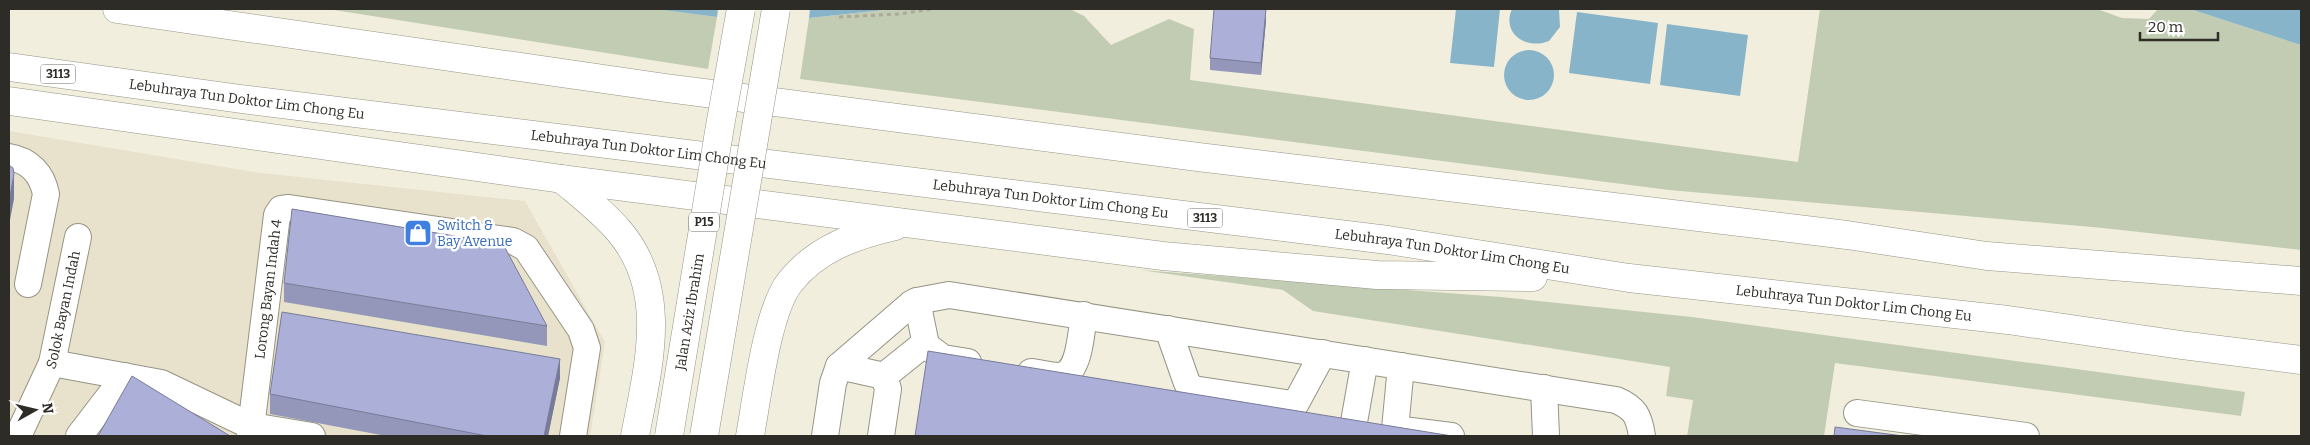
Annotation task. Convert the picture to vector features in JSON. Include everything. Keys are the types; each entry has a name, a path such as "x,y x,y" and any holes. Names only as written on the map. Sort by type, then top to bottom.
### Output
{"main road":[{"path":"117,9 666,88 1208,158 1847,235 1987,256 2301,281"},
{"name":"Jalan Aziz Ibrahim","path":"669,436 718,136 741,9"},
{"name":"P15","path":"704,436 776,9"},
{"name":"Lebuhraya Tun Doktor Lim Chong Eu","path":"9,67 241,99 1388,240 1629,278 2008,320 2190,347 2301,360"},
{"path":"9,102 136,118 562,179 911,222 1163,256 1376,275 1629,278"},
{"path":"562,179 601,212 620,233 638,261 650,297 653,332 635,436"},
{"path":"750,436 768,339 775,312 789,283 818,255 845,241 867,232 911,222"}],"street":[{"path":"9,157 27,164 37,172 44,180 46,194 18,284 64,302"},
{"name":"Lorong Bayan Indah 4","path":"251,431 275,315 276,215 281,209 289,208 513,241 526,248 582,330 586,348 574,366 573,436"},
{"name":"Solok Bayan Indah","path":"17,436 52,363 78,237"},
{"path":"825,436 833,383 839,366 917,301 949,295 1616,400 1630,406 1637,417 1642,436"},
{"path":"884,376 924,344 925,340 917,301"},
{"path":"924,344 943,358 1060,376 1069,372 1076,364 1084,315"},
{"path":"1168,329 1187,382 1193,389 1292,404 1296,402 1323,353"},
{"path":"1354,422 1365,360"},
{"path":"52,363 162,383 251,431 312,436"},
{"path":"839,366 884,376"},
{"path":"1401,366 1395,429 1451,436"},
{"path":"78,436 125,376"},
{"path":"881,436 888,389 884,376"},
{"path":"1544,388 1546,436"},
{"path":"1856,413 2026,436"},
{"path":"9,432 17,436"}],"path":[{"path":"839,18 899,14 933,9"}],"shaded area":[{"path":"9,131 261,173 525,201 605,342 590,436 9,436"}],"green space":[{"path":"328,9 655,9 717,17 708,69"},
{"path":"893,9 1070,9 1084,16 1111,45 1169,19 1194,29 1190,80 1798,162 1820,9 2097,9 2122,18 2149,19 2158,9 2190,9 2301,45 2301,250 2103,228 1669,190 800,79 809,18"},
{"path":"1140,270 1501,297 1692,317 2245,392 2241,416 1835,363 1824,436 1687,436 1693,400 1666,396 1670,367 1313,311 1283,290"}],"water":[{"path":"655,9 718,9 717,17"},
{"path":"810,9 893,9 809,18"},
{"path":"1456,9 1500,9 1494,67 1450,63"},
{"path":"1512,9 1559,9 1560,27 1549,41 1532,43 1525,41 1518,38 1510,26"},
{"path":"2190,9 2301,9 2301,45"},
{"path":"1577,12 1658,23 1650,84 1569,73"},
{"path":"1667,24 1748,35 1740,96 1660,85"},
{"path":"1534,50 1547,57 1553,65 1553,85 1547,93 1539,99 1524,100 1511,93 1505,85 1504,70 1511,57 1519,51"}],"building":[{"path":"1214,9 1266,9 1261,63 1210,58"},
{"path":"9,165 13,168 14,174 9,201"},
{"path":"292,209 503,244 547,326 284,283"},
{"path":"282,312 560,359 544,436 487,436 270,394"},
{"path":"928,351 1452,436 915,436"},
{"path":"132,376 230,436 98,436"},
{"path":"1835,427 1903,436 1834,436"}],"place":[{"name":"Switch & Bay Avenue","path":"418,233"}]}
